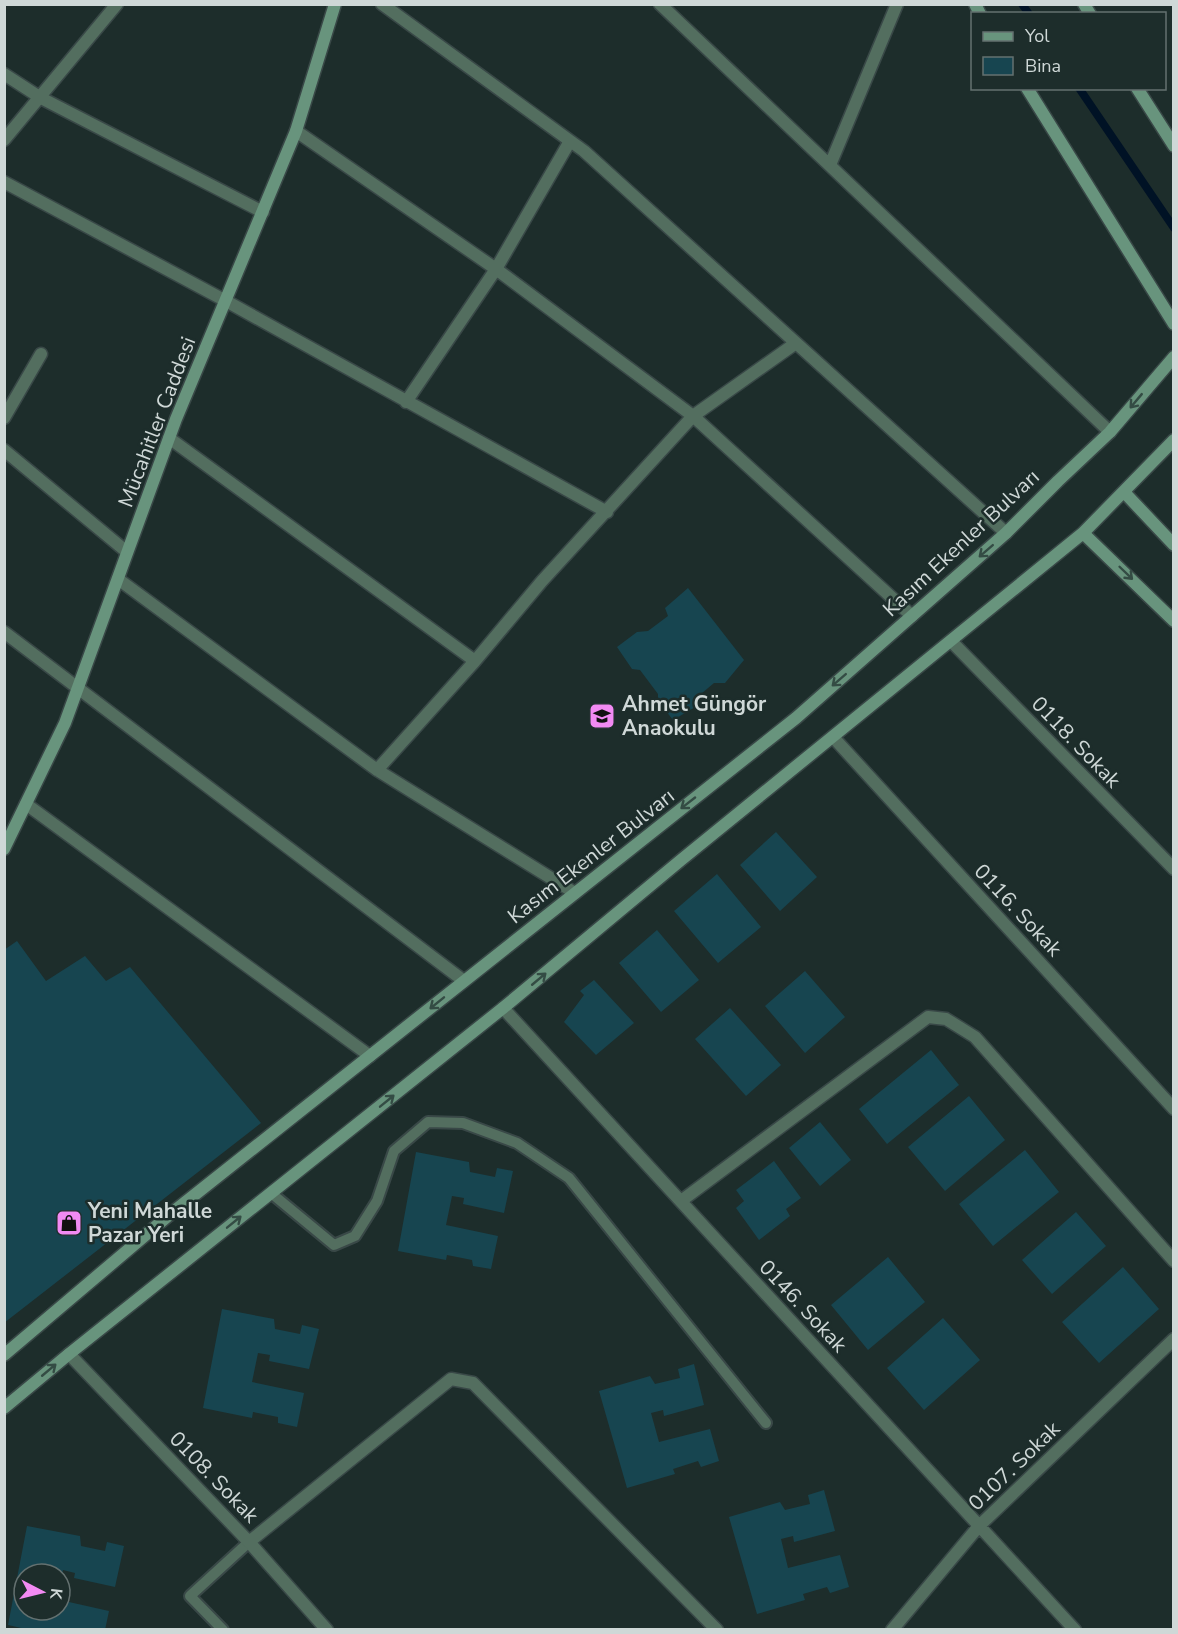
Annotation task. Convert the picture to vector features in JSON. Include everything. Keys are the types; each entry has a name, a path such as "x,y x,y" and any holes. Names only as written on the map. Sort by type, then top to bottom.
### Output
{"street":[{"path":"4,140 117,4"},
{"name":"Mücahitler Caddesi","path":"6,842 65,723 169,438 296,131 334,4"},
{"path":"382,4 584,151 1006,533"},
{"path":"660,4 1110,432"},
{"path":"830,165 897,4"},
{"path":"4,74 41,98 263,212"},
{"path":"1028,90 1173,324"},
{"path":"1138,90 1173,146"},
{"path":"296,131 496,269 693,416 912,616"},
{"path":"406,402 496,269 570,141"},
{"path":"4,182 226,301 607,512"},
{"path":"377,770 475,661 542,581 693,416 796,343"},
{"path":"4,417 41,354"},
{"name":"Kasım Ekenler Bulvarı","path":"4,1355 168,1216 796,718 1006,533 1110,432 1173,357"},
{"path":"169,438 475,661"},
{"path":"4,1408 503,1008 1083,533 1173,440"},
{"path":"4,450 128,552"},
{"path":"1124,492 1173,545"},
{"path":"1083,533 1173,621"},
{"path":"118,579 377,770 574,893"},
{"path":"4,632 464,981"},
{"name":"0118. Sokak","path":"951,641 1173,869"},
{"name":"0116. Sokak","path":"833,737 1173,1109"},
{"path":"26,804 370,1056"},
{"name":"0146. Sokak","path":"503,1008 1074,1629"},
{"path":"681,1202 928,1017 946,1019 975,1037 1173,1261"},
{"name":"0107. Sokak","path":"891,1629 979,1526 1173,1339"},
{"name":"0108. Sokak","path":"69,1354 249,1542 327,1629"},
{"path":"249,1542 451,1379 473,1383 717,1629"}],"lane":[{"path":"271,1193 334,1245 356,1236 377,1201 394,1151 429,1122 463,1123 516,1143 569,1178 766,1423"},
{"path":"223,1629 190,1596 249,1542"}],"building":[{"path":"688,588 744,660 725,683 714,683 695,699 697,706 673,720 658,701 658,694 640,670 632,669 617,647 637,632 648,631 668,616 665,608"},
{"path":"776,832 817,877 780,911 740,865"},
{"path":"717,874 761,927 718,963 674,911"},
{"path":"657,930 699,980 661,1012 619,963"},
{"name":"Yeni Mahalle Pazar Yeri","path":"17,941 46,981 85,956 106,981 130,967 261,1123 4,1323 4,950"},
{"path":"805,971 845,1017 805,1053 765,1006"},
{"path":"594,980 634,1023 596,1055 564,1022 584,995 580,991"},
{"path":"730,1008 781,1065 746,1096 695,1039"},
{"path":"931,1050 959,1085 887,1144 859,1109"},
{"path":"969,1096 1005,1140 945,1191 908,1147"},
{"path":"820,1122 851,1160 820,1186 789,1148"},
{"path":"1025,1150 1059,1192 993,1246 959,1204"},
{"path":"416,1152 469,1162 470,1172 495,1177 497,1168 513,1171 504,1213 463,1204 464,1198 452,1196 446,1225 498,1236 491,1269 473,1266 472,1260 447,1255 446,1260 398,1251"},
{"path":"774,1161 801,1198 786,1209 790,1216 759,1240 736,1208 744,1201 736,1190"},
{"path":"1076,1212 1106,1246 1052,1294 1022,1260"},
{"path":"888,1257 925,1302 868,1350 831,1305"},
{"path":"1123,1267 1159,1309 1099,1363 1062,1322"},
{"path":"222,1309 274,1319 275,1329 300,1334 302,1325 319,1329 309,1369 269,1361 270,1355 258,1353 252,1382 304,1393 297,1427 278,1423 278,1417 253,1412 252,1418 203,1408"},
{"path":"943,1318 980,1360 924,1410 887,1368"},
{"path":"694,1364 704,1405 664,1416 663,1410 651,1413 659,1442 710,1429 719,1461 701,1467 698,1461 673,1469 675,1474 627,1488 599,1391 650,1376 655,1384 680,1378 678,1369"},
{"path":"824,1490 835,1531 794,1542 793,1536 781,1539 788,1568 840,1555 849,1587 830,1593 827,1587 803,1594 805,1600 757,1614 729,1517 780,1502 785,1510 810,1504 808,1495"},
{"path":"27,1526 80,1536 81,1546 105,1551 107,1542 124,1546 115,1587 74,1578 72,1562 20,1562"},
{"path":"72,1603 109,1611 105,1630 30,1630 8,1625 12,1604 12,1622 72,1622"}],"waterway":[{"path":"1022,4 1028,12"},
{"path":"1080,90 1174,228"}],"place":[{"name":"Ahmet Güngör Anaokulu","path":"602,716"},
{"name":"Yeni Mahalle Pazar Yeri","path":"69,1223"}]}
